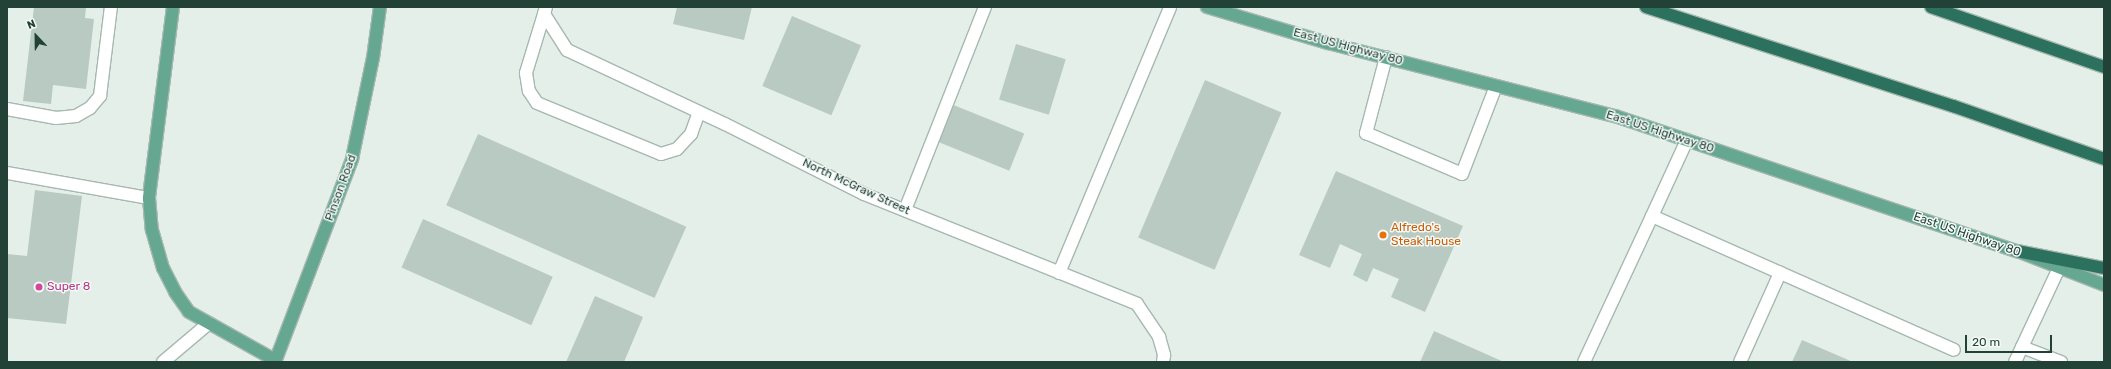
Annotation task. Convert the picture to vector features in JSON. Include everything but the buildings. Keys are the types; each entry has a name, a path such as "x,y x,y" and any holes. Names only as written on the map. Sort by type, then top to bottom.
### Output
{"highway":[{"path":"1646,7 1952,106 2104,159"},
{"path":"1931,7 2104,67"},
{"path":"2017,251 2104,268"}],"main road":[{"path":"173,7 149,198 152,230 163,268 175,292 189,312 277,361"},
{"name":"Pinson Road","path":"277,361 352,159 373,58 380,7"},
{"name":"East US Highway 80","path":"1207,7 1386,57 1615,116 2017,251 2104,286"}],"street":[{"path":"7,110 56,118 76,116 90,108 100,96 111,7"},
{"path":"905,210 985,7"},
{"path":"1059,273 1170,7"},
{"path":"545,10 526,73 529,91 537,103 661,154 677,149 691,134 699,112"},
{"name":"North McGraw Street","path":"545,10 567,50 699,112 864,194 1137,304 1159,337 1164,355 1162,362"},
{"path":"1386,57 1366,133 1462,174 1496,86"},
{"path":"1584,362 1687,140"},
{"path":"7,173 149,198"},
{"path":"1652,216 1954,350"},
{"path":"2015,362 2059,268"},
{"path":"1740,362 1780,273"},
{"path":"163,362 209,323"},
{"path":"2022,347 2061,362"}],"place":[{"name":"Alfredo's Steak House","path":"1383,235"},
{"name":"Super 8","path":"39,287"}]}
